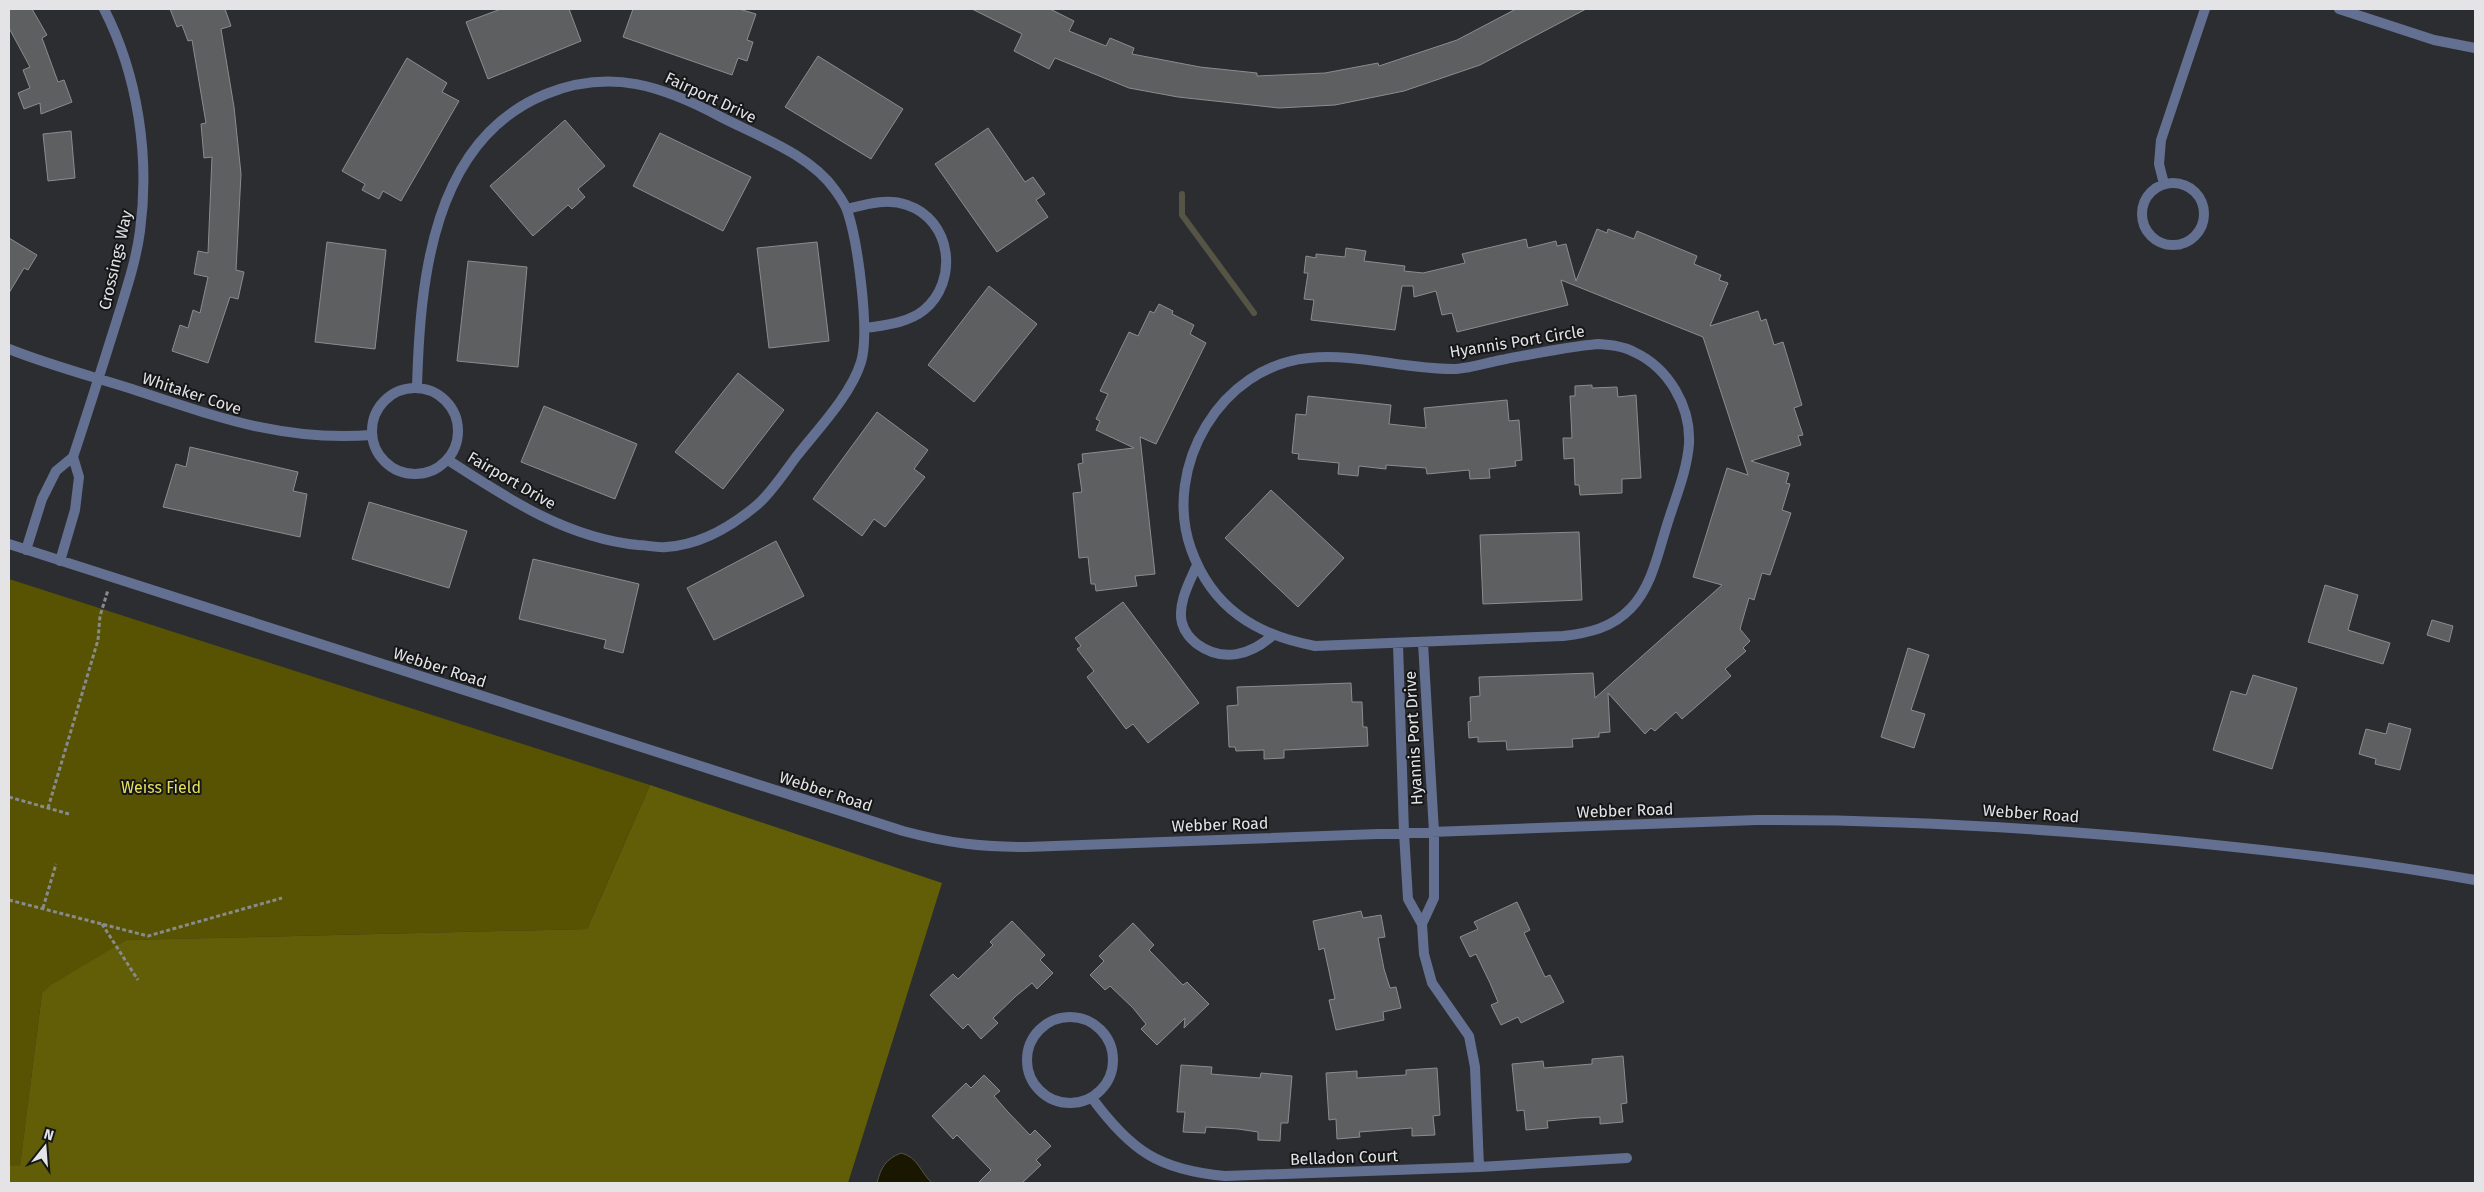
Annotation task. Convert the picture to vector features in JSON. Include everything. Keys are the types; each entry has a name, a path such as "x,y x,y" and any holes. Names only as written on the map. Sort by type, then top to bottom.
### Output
{"street":[{"name":"Crossings Way","path":"26,550 42,499 56,471 73,457 132,268 140,233 144,198 141,133 126,67 104,9"},
{"path":"2164,184 2159,164 2161,140 2205,9"},
{"path":"2339,9 2434,40 2475,48"},
{"name":"Fairport Drive","path":"417,388 421,310 429,258 440,218 453,183 468,156 486,133 513,111 536,98 562,88 595,81 628,81 660,88 693,102 799,157 818,170 835,188 847,209 853,230 866,328 861,362 847,390 761,502 731,525 702,539 666,547 624,543 586,534 545,519 505,497 448,460"},
{"path":"2164,184 2185,185 2200,198 2204,208 2201,229 2195,237 2186,243 2166,245 2149,234 2144,225 2143,205 2155,189 2164,184"},
{"path":"847,209 875,202 892,202 908,205 926,216 940,232 946,247 947,263 943,283 935,297 923,311 896,323 866,328"},
{"name":"Hyannis Port Circle","path":"1598,344 1617,346 1634,352 1664,374 1679,396 1689,425 1689,446 1652,571 1643,591 1631,608 1613,623 1592,633 1398,644 1315,646 1292,642 1247,623 1224,603 1204,579 1197,564 1188,539 1184,496 1195,444 1220,405 1237,388 1275,367 1307,358 1335,356 1418,367 1458,369 1567,347 1598,344"},
{"name":"Whitaker Cove","path":"9,349 98,379 254,427 312,436 341,438 372,435"},
{"path":"417,388 430,390 443,397 452,408 458,420 458,434 455,448 448,460 426,473 414,474 402,472 382,458 372,435 376,412 384,401 393,394 417,388"},
{"path":"60,561 75,510 79,477 73,457"},
{"name":"Webber Road","path":"9,544 903,831 950,843 988,847 1027,847 1757,820 1863,820 1967,824 2248,848 2475,880"},
{"path":"1197,564 1187,587 1183,603 1182,621 1188,637 1213,653 1228,656 1254,649 1273,635"},
{"name":"Hyannis Port Drive","path":"1422,643 1434,832 1434,898 1422,924"},
{"name":"Hyannis Port Drive","path":"1398,644 1408,899 1422,924"},
{"path":"1422,924 1424,954 1432,983 1469,1036 1475,1067 1479,1167"},
{"path":"1064,1017 1081,1018 1096,1025 1108,1038 1113,1054 1112,1071 1105,1086 1092,1098 1076,1103 1059,1102 1043,1094 1032,1082 1026,1066 1028,1049 1035,1033 1048,1022 1064,1017"},
{"name":"Belladon Court","path":"1092,1098 1114,1128 1137,1148 1163,1164 1194,1173 1225,1176 1479,1167 1627,1158"}],"path":[{"path":"48,808 98,640 100,616 109,588"},
{"path":"9,797 69,814"},
{"path":"43,908 56,864"},
{"path":"9,900 148,936 282,898"},
{"path":"102,924 138,980"}],"green space":[{"name":"Weiss Field","path":"9,579 650,785 587,929 126,940 42,993 20,1167 9,1165"}],"shaded area":[{"path":"650,785 942,883 848,1183 9,1183 9,1165 20,1166 42,993 51,985 126,940 587,929"},
{"path":"901,1153 915,1161 932,1183 877,1183 880,1172 885,1164 891,1158"}],"building":[{"path":"9,9 32,9 47,35 42,38 58,82 64,80 72,102 41,114 40,103 24,109 18,93 30,88 23,70 30,67 9,28"},
{"path":"170,9 225,9 231,26 221,29 234,107 241,174 236,270 244,272 238,299 230,297 208,363 172,351 180,325 188,328 193,310 200,313 208,277 194,274 198,251 208,253 212,157 204,158 201,124 206,123 192,40 188,41 182,25 177,27"},
{"path":"501,9 569,9 581,41 488,79 466,22"},
{"path":"633,9 739,9 756,14 747,40 753,42 747,61 738,58 732,75 623,37"},
{"path":"972,9 1050,9 1074,21 1069,31 1106,46 1110,38 1134,48 1132,54 1200,67 1257,73 1257,76 1325,73 1378,63 1379,66 1457,40 1516,9 1586,9 1480,65 1404,91 1335,105 1279,108 1178,97 1129,88 1055,58 1049,69 1014,51 1022,34"},
{"path":"818,56 903,109 871,159 785,107"},
{"path":"407,58 447,83 442,92 459,101 401,201 383,191 379,199 362,190 365,184 342,171"},
{"path":"565,120 605,166 578,189 585,197 572,209 568,205 533,236 490,186"},
{"path":"988,128 1025,182 1033,177 1045,194 1036,200 1048,217 997,252 935,164"},
{"path":"71,131 75,178 48,181 43,134"},
{"path":"660,133 751,177 723,231 633,186"},
{"path":"1597,229 1607,233 1608,229 1634,239 1637,231 1697,256 1694,264 1721,275 1719,280 1728,283 1710,326 1758,311 1761,321 1766,319 1774,345 1783,342 1802,405 1794,408 1803,435 1798,436 1801,445 1751,461 1789,473 1786,483 1790,484 1782,510 1791,513 1770,575 1762,573 1754,600 1749,598 1740,629 1750,641 1743,648 1746,651 1725,669 1731,676 1682,719 1676,712 1655,731 1651,728 1645,734 1608,693 1610,732 1599,733 1599,737 1572,739 1573,747 1507,750 1506,741 1478,742 1478,737 1469,738 1468,722 1471,721 1470,697 1480,696 1479,677 1593,673 1595,698 1722,585 1693,577 1727,468 1748,475 1703,337 1561,280 1568,305 1457,332 1452,313 1442,315 1436,291 1414,297 1413,286 1402,286 1395,330 1311,320 1314,300 1304,299 1308,273 1304,273 1306,256 1316,258 1316,254 1345,257 1346,248 1366,251 1364,261 1405,266 1404,271 1423,273 1465,263 1462,254 1526,239 1528,248 1556,241 1557,246 1566,244 1576,281"},
{"path":"9,238 37,255 28,270 24,268 9,293"},
{"path":"327,242 386,250 375,349 315,342"},
{"path":"817,242 829,341 769,348 757,248"},
{"path":"468,261 527,267 518,367 457,361"},
{"path":"989,286 1037,324 974,402 928,365"},
{"path":"1159,304 1173,311 1172,314 1194,325 1190,334 1206,343 1156,444 1140,437 1155,574 1135,576 1137,586 1096,591 1095,584 1091,584 1088,557 1079,558 1073,493 1082,492 1078,464 1083,463 1082,454 1134,448 1096,430 1100,421 1096,419 1108,394 1100,391 1129,332 1138,336 1150,311 1154,313"},
{"path":"738,373 784,410 723,489 675,452"},
{"path":"1592,385 1592,388 1617,387 1618,397 1636,395 1641,478 1622,479 1622,493 1580,495 1579,485 1575,485 1574,458 1564,459 1563,438 1572,438 1570,396 1575,396 1575,386"},
{"path":"1308,396 1391,405 1389,424 1426,428 1424,408 1507,400 1509,421 1519,420 1522,460 1515,461 1516,466 1489,469 1490,478 1470,479 1469,470 1427,474 1426,468 1386,465 1386,469 1359,466 1358,476 1338,474 1339,463 1298,459 1299,454 1292,453 1296,414 1306,415"},
{"path":"544,406 637,444 615,499 521,462"},
{"path":"877,412 928,450 914,469 925,477 885,527 874,519 862,536 813,499"},
{"path":"190,447 298,472 293,491 307,494 300,537 163,507 176,464 186,467"},
{"path":"1271,490 1344,558 1298,607 1225,538"},
{"path":"369,502 467,531 449,588 352,559"},
{"path":"1579,532 1582,600 1483,604 1480,535"},
{"path":"776,541 804,596 714,640 687,588"},
{"path":"533,559 639,584 623,653 604,648 606,640 519,619"},
{"path":"2325,585 2358,595 2348,630 2390,643 2383,664 2308,642"},
{"path":"1123,602 1199,703 1148,743 1133,724 1126,729 1087,677 1094,671 1077,649 1081,646 1075,638"},
{"path":"2432,620 2453,626 2449,642 2427,635"},
{"path":"1908,648 1929,655 1911,710 1925,714 1914,748 1881,737"},
{"path":"2253,675 2297,688 2272,769 2213,750 2231,691 2246,695"},
{"path":"1351,683 1352,702 1362,702 1363,727 1367,727 1368,746 1284,750 1284,758 1264,759 1264,750 1236,751 1235,747 1229,747 1227,706 1238,705 1237,687"},
{"path":"2389,723 2411,729 2400,770 2375,764 2376,759 2359,754 2366,729 2386,734"},
{"path":"1517,902 1530,930 1524,933 1545,977 1550,975 1564,1002 1521,1023 1518,1017 1501,1025 1491,1005 1498,1002 1490,983 1476,954 1470,957 1460,937 1478,929 1474,922"},
{"path":"1361,911 1363,918 1381,915 1385,937 1378,938 1384,969 1390,988 1396,987 1401,1008 1383,1012 1384,1020 1336,1030 1329,1000 1335,999 1324,948 1319,950 1313,921"},
{"path":"1012,921 1045,955 1040,960 1053,973 1037,989 1032,983 1016,996 993,1018 998,1023 981,1039 968,1024 963,1029 930,995 953,974 958,979 993,945 990,942"},
{"path":"1133,923 1154,945 1149,950 1183,985 1187,982 1209,1004 1184,1028 1185,1018 1157,1045 1141,1029 1146,1024 1133,1008 1110,986 1105,990 1090,975 1104,961 1099,956"},
{"path":"1623,1056 1627,1103 1621,1104 1623,1122 1600,1124 1600,1117 1579,1118 1547,1121 1548,1128 1526,1130 1524,1110 1517,1111 1512,1064 1543,1061 1544,1068 1592,1064 1592,1059"},
{"path":"1181,1065 1212,1067 1211,1074 1260,1078 1261,1073 1292,1076 1288,1123 1281,1123 1280,1141 1258,1140 1258,1132 1238,1129 1206,1127 1205,1133 1183,1132 1185,1112 1177,1112"},
{"path":"1437,1068 1440,1115 1433,1116 1435,1135 1412,1136 1412,1128 1359,1132 1360,1137 1337,1139 1336,1119 1329,1120 1326,1073 1357,1071 1357,1078 1406,1075 1406,1070"},
{"path":"984,1075 1000,1091 994,1096 1008,1112 1030,1135 1035,1130 1051,1146 1036,1160 1041,1165 1022,1183 978,1183 991,1170 957,1135 953,1139 932,1116 966,1083 971,1088"}],"waterway":[{"path":"1182,194 1182,215 1254,313"}]}
